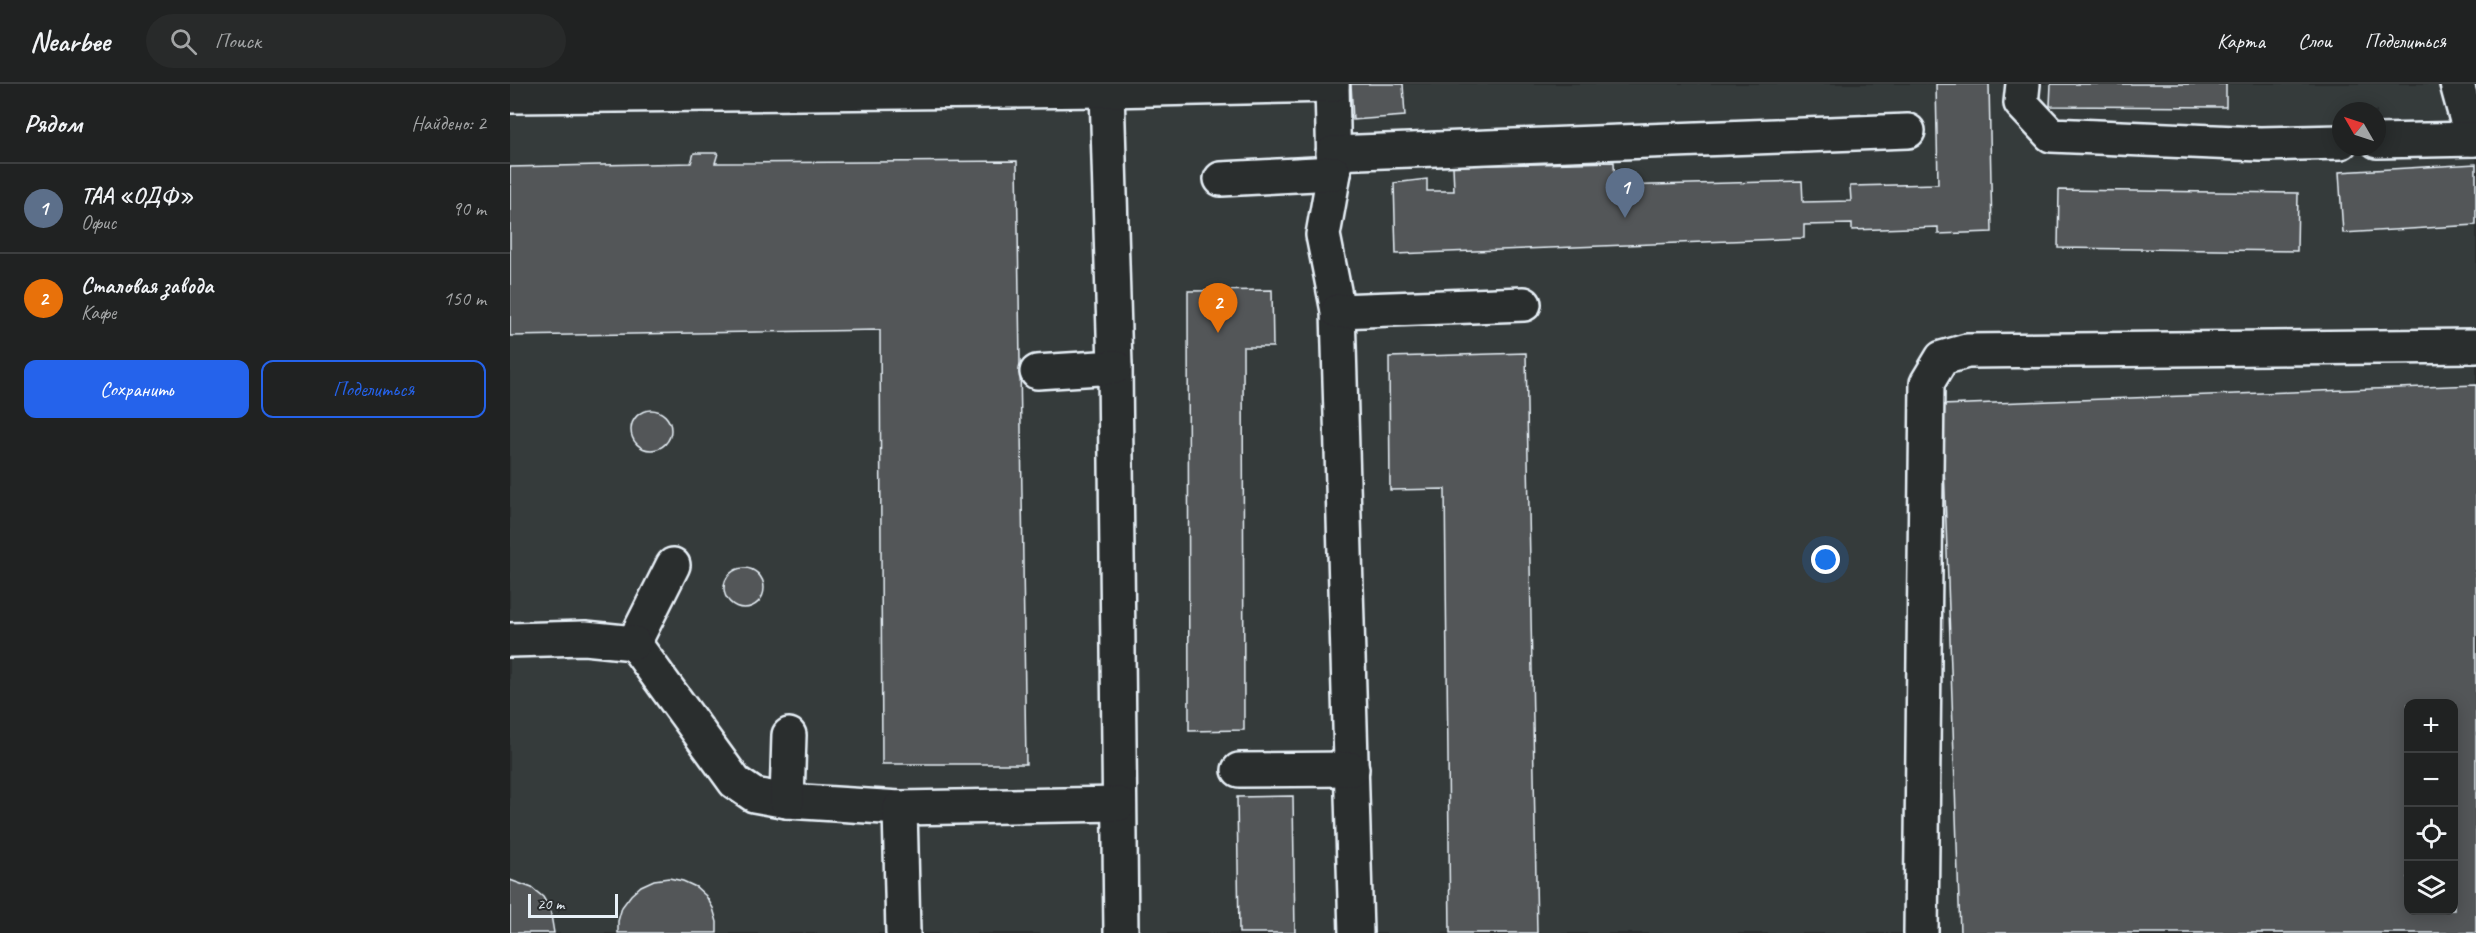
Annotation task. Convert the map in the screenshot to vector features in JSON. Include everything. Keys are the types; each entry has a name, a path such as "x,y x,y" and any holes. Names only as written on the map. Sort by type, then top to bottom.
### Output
{"lane":[{"path":"510,96 1026,87 1107,90 1332,84 1334,163 1323,235 1338,311 1356,933"},
{"path":"2023,84 2021,103 2051,135 2260,144 2332,142"},
{"path":"2386,141 2474,139 2457,84"},
{"path":"1107,90 1115,367 1121,933"},
{"path":"1221,178 1334,163 1908,131"},
{"path":"1338,311 1524,304"},
{"path":"1921,933 1928,383 1942,358 1967,351 2476,346"},
{"path":"1037,372 1115,367"},
{"path":"634,644 673,565"},
{"path":"510,640 585,638 634,644 735,782 754,795 787,801 900,808 1119,804"},
{"path":"787,801 789,735"},
{"path":"1239,770 1352,769"},
{"path":"900,808 903,933"}],"shaded area":[{"path":"510,84 2476,84 2476,933 510,933"}],"building":[{"path":"1351,84 1403,84 1405,116 1353,120"},
{"path":"1936,84 1989,84 1992,232 1938,234 1938,227 1852,230 1852,224 1804,225 1804,238 1396,254 1394,183 1427,179 1427,191 1454,191 1453,166 1614,162 1615,186 1802,181 1803,202 1851,201 1850,186 1938,184"},
{"path":"2051,84 2226,84 2226,107 2050,106"},
{"path":"694,153 718,153 715,163 1017,161 1026,764 882,764 880,330 510,336 510,167 691,163"},
{"path":"2476,164 2476,225 2343,233 2339,172"},
{"path":"2059,190 2298,193 2297,251 2058,248"},
{"path":"1272,290 1273,347 1243,347 1244,730 1189,731 1188,291"},
{"path":"1526,353 1537,933 1450,933 1445,489 1390,490 1389,357"},
{"path":"2476,385 2476,933 1960,933 1942,405"},
{"path":"651,410 665,416 671,430 665,444 651,450 637,444 631,430 637,416"},
{"path":"744,568 758,574 764,588 758,602 744,608 730,602 724,588 730,574"},
{"path":"1293,796 1295,933 1239,933 1237,797"},
{"path":"669,878 696,887 706,896 713,908 717,933 618,933 618,921 622,907 631,895 641,886 654,880"},
{"path":"510,880 532,888 543,897 550,909 554,933 510,933"}],"place":[{"name":"ТАА «ОДФ»","path":"1625,218"},
{"name":"Сталовая завода","path":"1218,333"}]}
